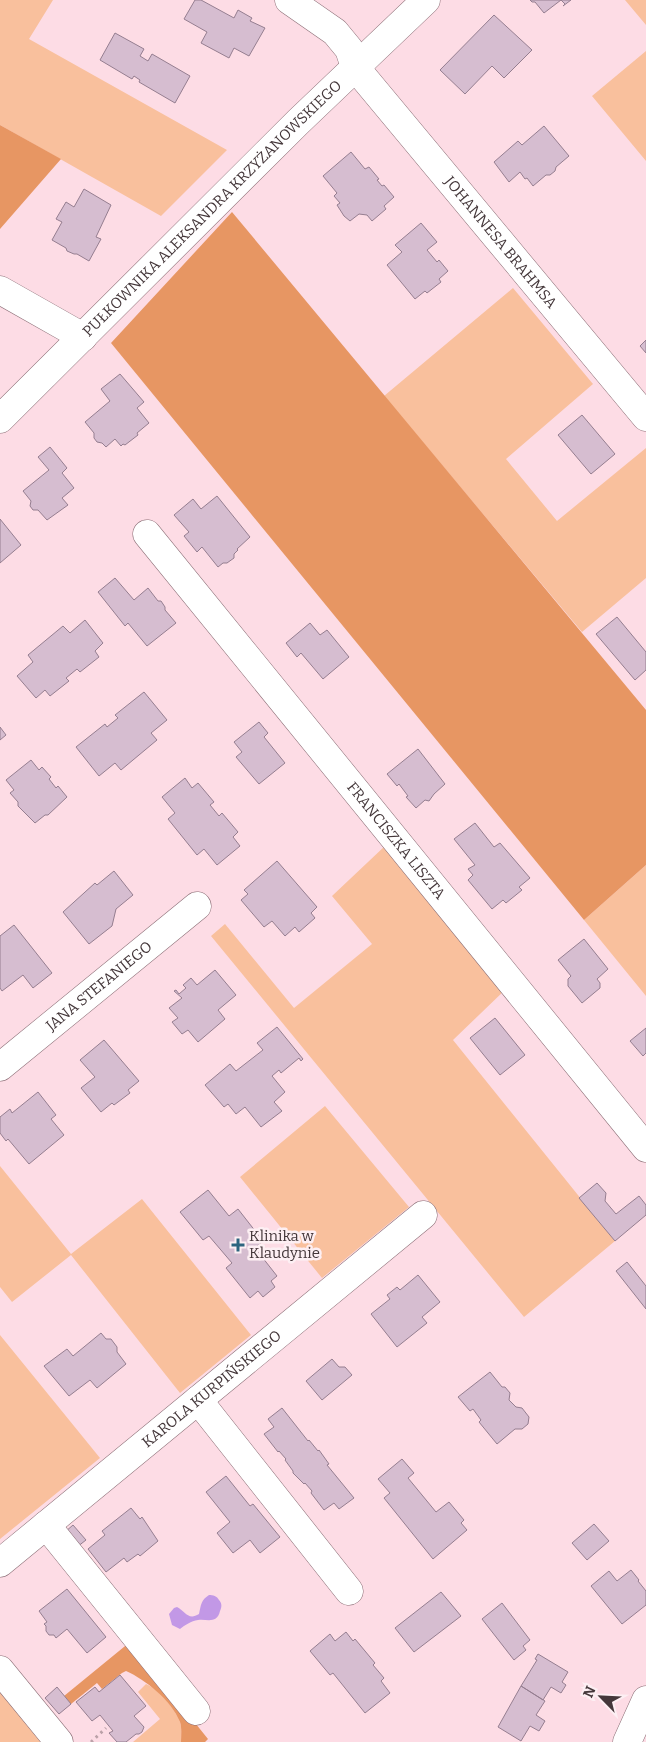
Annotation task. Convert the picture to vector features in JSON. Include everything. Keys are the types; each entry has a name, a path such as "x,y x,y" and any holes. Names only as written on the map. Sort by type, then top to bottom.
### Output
{"street":[{"name":"JOHANNESA BRAHMSA","path":"289,0 335,32 350,49 355,67 646,417"},
{"name":"PUŁKOWNIKA ALEKSANDRA KRZYŻANOWSKIEGO","path":"0,419 355,67 426,0"},
{"path":"0,290 83,337"},
{"name":"FRANCISZKA LISZTA","path":"147,534 646,1148"},
{"name":"JANA STEFANIEGO","path":"0,1066 197,906"},
{"name":"KAROLA KURPIŃSKIEGO","path":"0,1563 424,1215"},
{"path":"198,1400 349,1592"},
{"path":"46,1525 196,1711"},
{"path":"0,1670 59,1742"},
{"path":"628,1742 646,1700"}],"path":[{"path":"91,1742 106,1728"}],"shaded area":[{"path":"0,0 53,0 29,39 227,150 161,216 0,125"},
{"path":"625,0 646,0 646,25"},
{"path":"646,51 646,161 592,96"},
{"path":"0,125 61,159 0,229"},
{"path":"232,212 646,710 646,865 584,920 111,343"},
{"path":"513,288 593,384 506,459 557,521 646,448 646,578 582,632 384,396"},
{"path":"386,845 506,989 453,1040 615,1241 524,1317 211,936 225,924 294,1008 372,944 332,896"},
{"path":"646,865 646,996 584,920"},
{"path":"325,1106 409,1207 322,1278 240,1177"},
{"path":"0,1166 71,1254 142,1199 251,1335 180,1393 71,1255 12,1302 0,1287"},
{"path":"0,1335 100,1458 0,1539"},
{"path":"209,1595 216,1597 221,1604 221,1610 217,1618 193,1621 180,1629 172,1625 169,1614 174,1608 177,1607 189,1616 195,1616 199,1614 203,1601"},
{"path":"130,1642 208,1739 205,1742 181,1742 180,1722 171,1706 150,1685 126,1671 102,1689 97,1683 71,1704 64,1696"},
{"path":"146,1684 161,1695 174,1711 181,1724 181,1742 133,1742 160,1719 138,1692"},
{"path":"0,1689 44,1742 0,1742"}],"building":[{"path":"195,0 201,0 234,18 238,10 252,18 250,21 265,28 249,56 234,48 229,58 201,43 207,32 184,19"},
{"path":"530,0 561,0 544,13 535,2"},
{"path":"561,0 571,0 563,6 565,4"},
{"path":"494,15 532,50 504,78 492,66 465,94 440,70"},
{"path":"115,33 144,49 140,56 148,61 152,54 190,76 175,103 139,82 140,80 134,76 132,79 100,60"},
{"path":"544,126 569,156 556,167 555,171 550,175 546,175 533,186 520,172 509,182 494,162 518,141 522,145"},
{"path":"351,152 365,169 369,167 382,186 384,185 394,197 384,206 386,209 372,221 367,215 359,214 350,221 344,216 337,205 340,203 334,196 337,193 323,176"},
{"path":"84,189 111,205 96,237 101,239 89,261 67,251 66,248 52,240 62,222 56,219 66,202 74,207"},
{"path":"421,223 437,242 427,250 448,271 439,279 441,282 427,293 425,291 415,299 387,265 402,252 395,245"},
{"path":"646,340 646,353 640,346"},
{"path":"120,374 144,402 137,408 149,423 125,445 121,446 115,439 106,447 102,443 97,442 94,438 94,433 85,422 110,401 101,389"},
{"path":"582,415 615,454 591,474 558,435"},
{"path":"50,447 67,468 62,473 74,488 62,498 68,505 47,520 38,510 33,510 30,506 31,501 23,491 49,470 38,457"},
{"path":"217,496 250,537 237,549 234,558 218,567 202,547 197,552 184,536 189,532 174,515 193,499 201,509"},
{"path":"0,519 21,545 0,563"},
{"path":"115,578 134,600 148,588 158,601 161,601 165,610 176,623 147,646 128,623 125,626 98,592"},
{"path":"617,617 646,652 646,670 635,680 596,634"},
{"path":"85,620 103,643 95,651 99,657 80,672 77,669 66,678 69,681 50,696 45,690 36,698 17,676 33,662 28,655 63,626 70,633"},
{"path":"310,623 320,635 327,630 349,657 323,679 301,653 297,657 286,643"},
{"path":"144,692 167,720 151,733 157,740 121,770 115,763 99,776 76,747 105,724 107,727 118,718 115,715"},
{"path":"259,722 268,733 264,737 285,763 259,784 236,757 242,752 234,742"},
{"path":"0,727 6,735 0,740"},
{"path":"418,749 445,784 429,801 425,800 416,808 406,797 408,796 399,784 397,786 387,774"},
{"path":"31,760 39,770 42,767 51,777 49,779 56,788 58,786 67,797 48,815 45,815 35,823 18,806 18,802 10,793 14,790 6,780"},
{"path":"185,778 192,788 198,783 214,802 210,805 219,816 222,813 238,832 233,837 240,846 217,865 204,849 197,855 168,819 175,813 162,797"},
{"path":"475,823 494,847 500,843 530,878 519,887 522,890 506,903 503,900 492,909 468,880 473,875 468,869 475,865 454,839"},
{"path":"277,861 317,907 311,913 315,918 299,932 295,927 285,936 272,921 264,927 241,900 248,894 244,890"},
{"path":"114,871 133,895 116,909 112,926 89,944 63,912 95,883 97,885"},
{"path":"14,925 52,973 33,988 23,975 2,991 0,988 0,936"},
{"path":"584,939 608,969 597,979 600,983 600,988 582,1003 568,986 568,979 571,976 558,960"},
{"path":"215,970 236,995 218,1010 225,1019 198,1042 188,1030 182,1034 172,1022 178,1018 169,1008 182,998 174,991 176,990 179,994 186,988 183,985 191,978 197,985"},
{"path":"495,1018 525,1055 500,1075 470,1038"},
{"path":"277,1027 303,1059 301,1061 299,1058 281,1073 279,1070 272,1076 285,1092 274,1102 282,1111 261,1127 245,1107 236,1114 228,1104 224,1107 205,1085 230,1064 236,1071 263,1050 257,1043"},
{"path":"646,1028 646,1053 643,1056 630,1041"},
{"path":"104,1040 139,1081 128,1090 130,1093 101,1112 81,1088 95,1077 80,1060"},
{"path":"38,1092 56,1115 51,1119 64,1135 29,1164 8,1139 6,1141 0,1133 0,1117 10,1109 12,1113"},
{"path":"597,1183 606,1193 605,1201 616,1214 639,1196 646,1205 646,1215 615,1241 579,1198"},
{"name":"Klinika w Klaudynie","path":"208,1190 229,1216 238,1209 263,1241 255,1248 277,1276 271,1281 275,1287 263,1297 258,1291 250,1298 226,1268 232,1263 209,1236 203,1240 180,1212"},
{"path":"627,1262 646,1286 646,1309 616,1271"},
{"path":"418,1275 440,1302 422,1317 427,1323 397,1347 371,1314 390,1299 387,1295 397,1287 400,1290"},
{"path":"101,1333 106,1339 111,1339 117,1347 117,1352 126,1364 97,1388 90,1380 69,1396 44,1366 67,1349 73,1356"},
{"path":"332,1359 339,1367 345,1367 352,1375 322,1400 306,1381"},
{"path":"490,1372 502,1387 505,1387 510,1393 509,1400 516,1407 522,1408 529,1417 528,1424 522,1429 515,1429 497,1444 479,1422 481,1420 473,1409 470,1411 458,1397"},
{"path":"282,1408 308,1441 319,1450 329,1464 327,1465 354,1498 339,1509 334,1503 324,1510 311,1493 312,1491 293,1473 286,1459 264,1434 274,1427 268,1419"},
{"path":"402,1459 414,1473 408,1478 436,1512 449,1502 464,1520 461,1523 467,1530 433,1559 384,1498 390,1493 378,1479"},
{"path":"226,1476 250,1506 253,1504 280,1537 260,1553 250,1540 233,1553 217,1533 230,1522 206,1492"},
{"path":"131,1508 140,1519 142,1517 158,1541 140,1556 138,1554 127,1562 124,1558 106,1572 88,1549 105,1535 102,1531"},
{"path":"594,1524 609,1541 587,1560 572,1543"},
{"path":"73,1525 86,1540 77,1547 65,1532"},
{"path":"631,1570 646,1591 646,1605 622,1624 591,1586 609,1571 617,1581"},
{"path":"67,1589 106,1637 87,1653 67,1629 56,1638 54,1635 49,1635 44,1624 47,1622 39,1611"},
{"path":"441,1592 461,1616 414,1652 395,1628"},
{"path":"502,1603 530,1640 523,1646 526,1650 514,1660 482,1619"},
{"path":"346,1632 353,1641 355,1639 375,1663 373,1665 384,1678 381,1681 390,1693 365,1713 333,1673 330,1675 310,1651 330,1634 335,1641"},
{"path":"538,1654 568,1672 562,1682 566,1685 561,1693 551,1687 543,1700 521,1686 537,1660 535,1659"},
{"path":"120,1675 146,1706 134,1716 144,1727 142,1732 126,1742 117,1742 109,1733 113,1731 100,1715 92,1721 76,1702 95,1687 99,1692"},
{"path":"521,1686 545,1701 536,1715 545,1721 539,1731 530,1726 521,1741 498,1727"},
{"path":"57,1687 71,1704 59,1714 45,1698"}],"place":[{"name":"Klinika w Klaudynie","path":"238,1245"}]}
